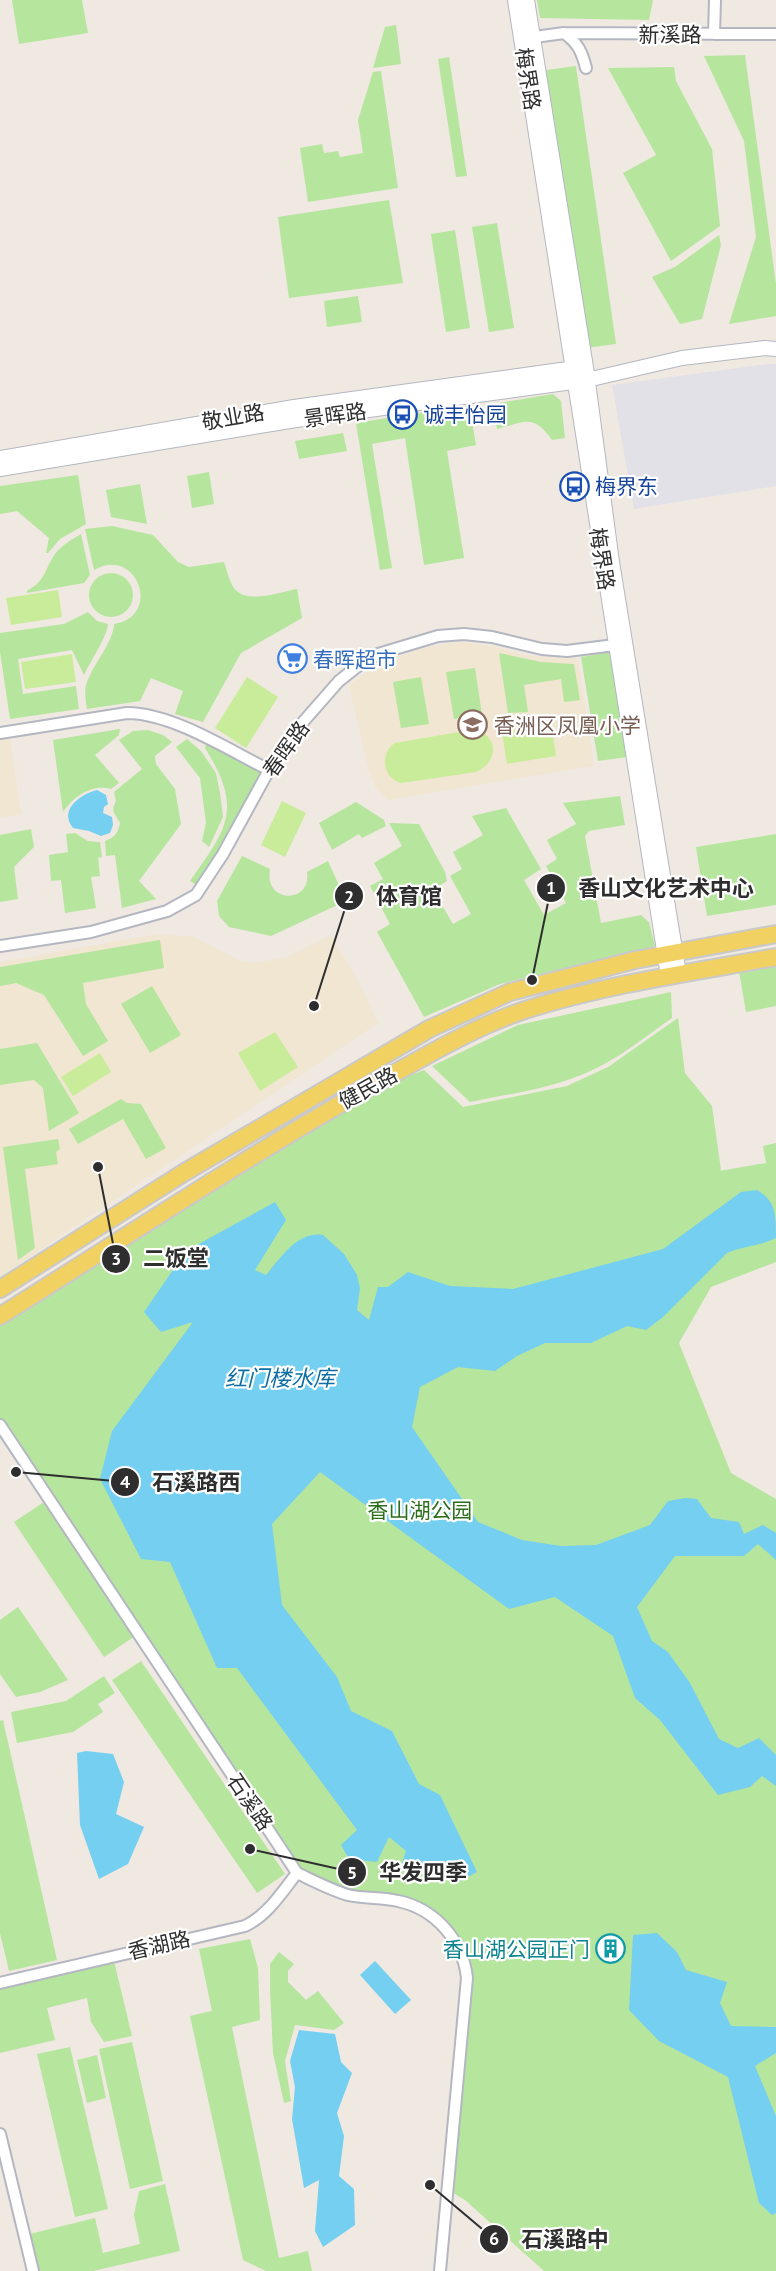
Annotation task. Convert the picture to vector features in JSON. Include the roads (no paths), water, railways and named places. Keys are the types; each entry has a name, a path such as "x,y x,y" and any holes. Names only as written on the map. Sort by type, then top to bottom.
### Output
{"main road":[{"name":"梅界路","path":"515,0 527,38 581,374 615,645 670,953"},
{"path":"527,0 527,38"},
{"name":"景晖路","path":"0,469 682,358 765,348 776,349"},
{"path":"581,374 612,562 674,975"},
{"name":"敬业路","path":"0,458 294,407 581,374"},
{"name":"健民路","path":"0,1289 185,1172 429,1029 510,992 670,953 776,934"},
{"name":"健民路","path":"0,1316 302,1125 447,1043 527,1009 674,975 776,957"}],"street":[{"path":"714,34 715,0"},
{"name":"新溪路","path":"527,38 564,33 776,34"},
{"path":"564,33 576,41 586,68"},
{"name":"春晖路","path":"0,946 91,932 167,911 196,895 223,854 289,738 339,681 378,654 438,636 464,634 492,637 542,649 567,651 615,645"},
{"path":"0,733 136,713 158,717 182,726 269,770"},
{"name":"石溪路","path":"0,1425 297,1873"},
{"path":"297,1873 347,1895 396,1900 415,1906 432,1916 450,1933 463,1958 467,1978 464,2029 440,2271"},
{"name":"香湖路","path":"0,1983 245,1926 256,1921 266,1912 297,1873"},
{"path":"0,2134 33,2271"}],"water":[{"path":"97,790 106,795 108,804 104,807 103,813 112,817 113,825 110,833 101,836 73,828 68,815 78,799"},
{"name":"红门楼水库","path":"757,1190 768,1199 774,1210 776,1238 727,1253 663,1317 646,1330 627,1326 591,1343 545,1343 517,1356 495,1371 458,1367 420,1387 412,1427 478,1522 522,1540 561,1546 596,1545 650,1525 668,1501 685,1498 697,1499 711,1518 739,1522 744,1534 763,1525 776,1533 776,1560 758,1544 744,1556 675,1556 637,1607 652,1641 668,1652 690,1683 719,1739 738,1748 759,1738 776,1755 776,1786 762,1776 750,1787 718,1795 660,1720 635,1698 613,1636 555,1597 509,1609 320,1472 272,1524 282,1605 337,1677 351,1711 392,1731 419,1784 440,1795 477,1872 456,1883 447,1870 438,1877 402,1863 406,1851 389,1837 377,1862 349,1859 341,1845 357,1830 237,1668 217,1668 170,1562 141,1559 100,1479 112,1431 193,1322 161,1332 144,1312 186,1251 275,1202 286,1220 255,1270 266,1275 297,1241 305,1237 323,1235 344,1254 357,1275 360,1288 357,1310 369,1320 378,1287 388,1287 408,1272 450,1286 513,1289 663,1249 741,1192"},
{"path":"86,1751 113,1754 124,1782 116,1814 144,1827 128,1864 99,1879 80,1825 77,1753"},
{"path":"657,1933 677,1952 686,1970 727,1982 720,2003 731,2026 776,2027 776,2053 755,2066 776,2116 776,2213 772,2215 759,2203 728,2077 659,2041 629,2010 633,1935"},
{"path":"375,1961 411,2000 395,2014 360,1975"},
{"path":"299,2030 335,2034 341,2062 352,2073 337,2113 344,2136 339,2176 354,2189 355,2225 323,2247 315,2231 319,2180 304,2188 292,2119 295,2087 290,2061"}],"place":[{"name":"诚丰怡园","path":"402,414"},
{"name":"梅界东","path":"574,486"},
{"name":"春晖超市","path":"292,659"},
{"name":"香洲区凤凰小学","path":"473,725"},
{"name":"香山文化艺术中心","path":"532,980"},
{"name":"体育馆","path":"314,1006"},
{"name":"二饭堂","path":"98,1167"},
{"name":"石溪路西","path":"16,1472"},
{"name":"华发四季","path":"250,1849"},
{"name":"香山湖公园正门","path":"611,1949"},
{"name":"石溪路中","path":"430,2185"}],"park label":[{"name":"香山湖公园","path":"420,1510"}]}
